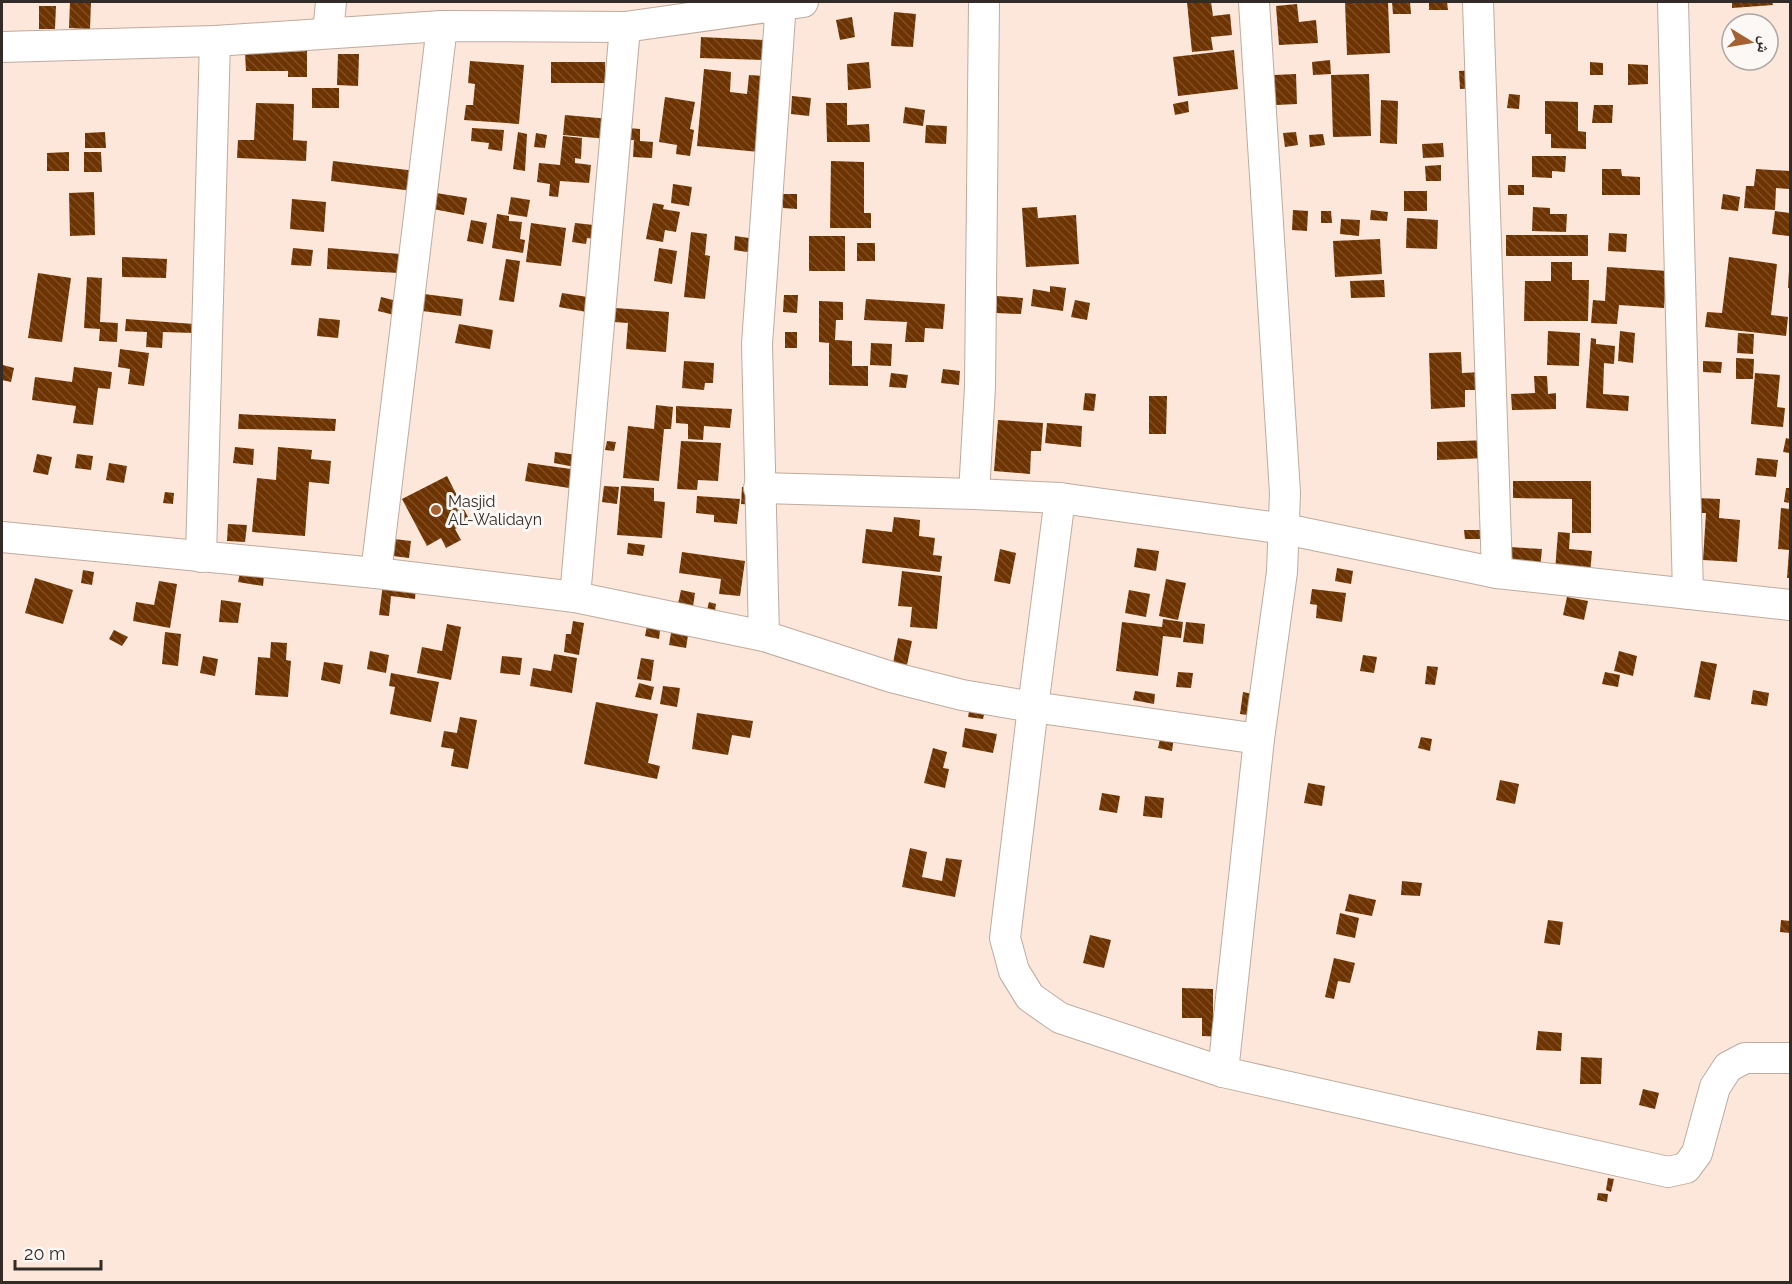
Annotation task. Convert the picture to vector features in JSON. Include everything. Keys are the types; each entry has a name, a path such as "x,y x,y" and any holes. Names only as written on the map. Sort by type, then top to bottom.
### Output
{"street":[{"path":"328,33 331,2"},
{"path":"2,47 215,41 442,26 548,13 625,27 788,2 757,344 764,636"},
{"path":"974,494 980,387 984,2"},
{"path":"1223,1072 1259,739 1282,572 1285,529 1285,493 1254,2"},
{"path":"1478,2 1497,573"},
{"path":"1673,2 1688,594"},
{"path":"376,573 442,26"},
{"path":"575,597 625,27"},
{"path":"201,557 215,41"},
{"path":"759,488 1060,498 1285,529 1497,573 1791,605"},
{"path":"1060,498 1005,938 1014,971 1030,997 1060,1018 1223,1072 1668,1172 1686,1168 1697,1153 1715,1087 1728,1067 1745,1058 1791,1058"},
{"path":"2,537 376,573 575,597 764,636 891,677 962,695 1259,739"}],"building":[{"path":"70,2 91,2 90,29 69,28"},
{"path":"1187,2 1211,2 1213,16 1230,14 1232,35 1211,37 1213,50 1192,52"},
{"path":"1345,2 1388,2 1390,53 1347,55"},
{"path":"1392,2 1410,2 1411,14 1393,14"},
{"path":"1429,2 1447,2 1448,10 1429,10"},
{"path":"1732,2 1772,2 1773,5 1732,8"},
{"path":"1297,4 1299,22 1316,20 1318,43 1279,45 1276,6"},
{"path":"39,6 56,6 55,29 39,29"},
{"path":"894,12 916,14 913,47 891,46"},
{"path":"852,17 855,37 840,40 836,20"},
{"path":"701,37 766,40 765,60 700,58"},
{"path":"1234,50 1238,89 1178,96 1173,57"},
{"path":"307,51 307,77 288,77 288,71 246,71 245,53"},
{"path":"338,54 359,54 358,86 337,85"},
{"path":"1330,60 1331,74 1313,75 1312,62"},
{"path":"470,61 524,65 519,124 464,120 466,105 473,105 475,84 468,83"},
{"path":"551,62 605,62 605,83 551,83"},
{"path":"869,62 871,88 848,90 847,64"},
{"path":"1590,62 1603,63 1603,75 1590,75"},
{"path":"1628,64 1648,65 1648,84 1628,85"},
{"path":"704,69 731,72 730,92 747,94 749,75 765,76 759,152 697,146"},
{"path":"1479,70 1480,88 1460,89 1459,71"},
{"path":"1296,74 1297,104 1276,105 1274,75"},
{"path":"1369,74 1371,136 1333,137 1331,75"},
{"path":"312,88 339,88 339,108 312,108"},
{"path":"1509,94 1520,95 1519,109 1507,108"},
{"path":"792,96 811,98 809,116 791,114"},
{"path":"665,97 695,102 690,129 694,130 690,156 676,154 677,145 659,142"},
{"path":"1381,100 1398,101 1397,144 1380,143"},
{"path":"1188,101 1189,112 1175,115 1173,104"},
{"path":"1545,101 1578,102 1578,131 1586,132 1586,149 1551,148 1551,134 1545,134"},
{"path":"256,103 294,104 293,140 307,141 306,161 237,158 238,140 254,140"},
{"path":"826,103 847,103 847,125 869,124 870,142 827,142"},
{"path":"1594,105 1613,105 1612,123 1592,123"},
{"path":"905,107 925,110 923,126 903,123"},
{"path":"565,115 610,119 608,139 563,135"},
{"path":"926,125 947,126 946,144 925,143"},
{"path":"472,128 504,130 502,151 488,149 489,143 471,141"},
{"path":"628,128 640,129 640,141 653,142 652,158 633,157 634,140 627,140"},
{"path":"105,132 106,148 85,148 85,133"},
{"path":"518,132 527,134 525,171 513,169"},
{"path":"1296,132 1298,145 1285,147 1283,133"},
{"path":"536,133 547,135 545,148 534,147"},
{"path":"1323,134 1325,145 1310,147 1309,135"},
{"path":"563,136 582,138 581,159 575,158 575,163 591,165 589,183 560,181 558,197 549,196 550,184 537,182 539,163 560,165"},
{"path":"1443,143 1444,157 1423,158 1422,144"},
{"path":"69,152 69,171 47,171 47,153"},
{"path":"84,152 101,152 102,172 84,172"},
{"path":"1532,156 1566,156 1565,172 1552,171 1552,178 1532,177"},
{"path":"333,161 416,171 413,191 331,181"},
{"path":"831,161 864,162 864,213 871,213 871,228 830,228"},
{"path":"1441,165 1441,181 1426,181 1425,166"},
{"path":"1602,169 1621,169 1622,176 1640,177 1640,195 1602,195"},
{"path":"1756,169 1790,171 1790,189 1776,188 1775,210 1744,208 1746,186 1754,186"},
{"path":"673,184 692,187 689,206 671,203"},
{"path":"1508,185 1524,185 1524,195 1508,195"},
{"path":"1404,191 1427,191 1427,211 1404,211"},
{"path":"94,192 95,235 70,236 69,193"},
{"path":"436,193 467,198 464,215 433,209"},
{"path":"783,194 797,194 797,209 783,208"},
{"path":"1723,194 1740,197 1738,211 1721,209"},
{"path":"511,197 530,200 527,217 508,214"},
{"path":"292,199 326,202 324,232 290,229"},
{"path":"653,203 664,205 663,209 680,212 676,232 665,230 663,242 646,239"},
{"path":"1037,207 1038,218 1076,215 1079,264 1026,267 1022,208"},
{"path":"1533,207 1550,208 1550,214 1567,214 1566,232 1532,231"},
{"path":"1293,210 1308,211 1307,231 1292,230"},
{"path":"1371,210 1388,212 1387,221 1370,220"},
{"path":"1321,211 1331,211 1332,223 1321,223"},
{"path":"1775,211 1790,213 1789,236 1772,234"},
{"path":"497,214 509,216 509,221 522,222 520,239 525,240 523,253 492,248"},
{"path":"1407,218 1438,220 1437,249 1406,248"},
{"path":"1341,219 1360,220 1359,236 1340,234"},
{"path":"471,220 487,223 483,244 467,241"},
{"path":"531,223 566,228 561,266 526,262"},
{"path":"575,223 603,226 601,240 587,238 586,244 572,242"},
{"path":"691,232 707,234 705,255 710,256 705,299 684,297"},
{"path":"1609,233 1627,234 1626,252 1608,251"},
{"path":"1506,235 1588,235 1588,256 1506,256"},
{"path":"735,236 756,239 754,253 734,250"},
{"path":"809,236 845,236 845,271 809,271"},
{"path":"1380,239 1382,274 1335,277 1333,241"},
{"path":"857,243 875,243 875,261 857,261"},
{"path":"293,248 313,250 311,266 291,265"},
{"path":"328,248 400,254 399,273 327,269"},
{"path":"659,248 677,251 672,284 654,281"},
{"path":"122,257 167,259 166,278 122,277"},
{"path":"1729,257 1777,264 1771,315 1788,317 1786,336 1705,327 1707,312 1722,313"},
{"path":"506,259 520,261 514,302 499,300"},
{"path":"1551,262 1572,262 1572,280 1589,280 1588,321 1524,321 1525,281 1551,281"},
{"path":"1607,267 1667,271 1664,308 1619,305 1617,324 1591,323 1593,300 1605,301"},
{"path":"1789,271 1790,288 1788,288"},
{"path":"38,273 71,278 62,342 28,338"},
{"path":"87,277 102,278 100,322 118,323 117,342 99,341 100,329 84,328"},
{"path":"1384,280 1385,297 1351,298 1350,281"},
{"path":"1050,286 1066,288 1063,311 1031,306 1033,289 1050,292"},
{"path":"562,293 594,298 592,313 559,307"},
{"path":"424,294 463,299 461,316 422,311"},
{"path":"784,295 798,295 797,313 783,312"},
{"path":"997,296 1023,298 1021,314 996,313"},
{"path":"381,297 397,301 394,315 378,311"},
{"path":"866,299 945,304 943,329 925,328 924,342 905,342 907,322 864,320"},
{"path":"1075,300 1090,303 1087,320 1071,317"},
{"path":"819,301 843,302 843,320 836,320 835,340 852,341 852,366 868,366 868,386 829,385 829,343 819,342"},
{"path":"615,308 669,312 666,352 626,349 628,323 614,322"},
{"path":"319,318 340,320 338,338 317,336"},
{"path":"126,319 194,324 193,333 163,332 162,348 146,347 147,332 125,331"},
{"path":"459,324 493,330 490,349 455,343"},
{"path":"1548,331 1580,333 1579,366 1547,365"},
{"path":"1620,331 1635,333 1633,363 1618,361"},
{"path":"785,332 797,332 797,348 785,348"},
{"path":"1738,333 1754,334 1753,354 1737,353"},
{"path":"1591,338 1596,339 1596,344 1615,346 1614,364 1604,363 1603,394 1629,396 1628,411 1586,408"},
{"path":"871,343 892,344 891,366 870,365"},
{"path":"120,349 149,353 144,386 128,384 130,369 118,367"},
{"path":"1461,352 1462,373 1482,372 1483,390 1465,390 1465,407 1431,409 1429,353"},
{"path":"1736,358 1754,359 1753,379 1736,379"},
{"path":"684,361 714,363 713,383 705,383 704,390 682,388"},
{"path":"1703,361 1722,362 1721,373 1703,372"},
{"path":"3,365 14,368 11,382 2,380"},
{"path":"74,367 112,372 110,389 98,388 93,425 73,423 76,406 32,400 35,377 72,382"},
{"path":"943,369 960,371 959,385 941,383"},
{"path":"891,373 908,375 906,388 889,387"},
{"path":"1755,373 1780,375 1777,407 1785,408 1783,427 1751,424"},
{"path":"1534,376 1547,376 1548,394 1556,393 1556,409 1512,410 1511,394 1535,393"},
{"path":"1085,393 1096,394 1094,411 1083,410"},
{"path":"1149,396 1167,396 1166,434 1149,434"},
{"path":"656,405 673,407 671,429 664,429 659,481 623,478 628,426 654,429"},
{"path":"676,406 732,409 730,428 704,426 703,440 688,439 688,424 676,423"},
{"path":"239,414 336,419 335,431 238,429"},
{"path":"998,420 1043,423 1041,451 1031,451 1030,474 994,471"},
{"path":"1047,423 1082,426 1081,447 1045,443"},
{"path":"1786,438 1790,439 1790,453 1783,452"},
{"path":"1487,440 1487,458 1437,460 1437,442"},
{"path":"607,441 616,442 614,451 605,450"},
{"path":"681,441 721,443 718,481 698,480 697,490 677,489"},
{"path":"235,447 254,449 253,465 233,463"},
{"path":"278,447 312,450 311,459 331,461 329,484 309,482 305,536 252,532 257,478 276,480"},
{"path":"555,452 577,455 575,467 554,463"},
{"path":"37,454 52,457 48,475 33,472"},
{"path":"77,454 93,456 91,470 75,468"},
{"path":"1757,458 1778,460 1776,477 1755,475"},
{"path":"109,463 127,466 124,483 106,480"},
{"path":"528,463 571,469 569,488 525,481"},
{"name":"Masjid AL-Walidayn","path":"447,476 470,521 455,529 461,540 446,548 441,538 427,546 402,499"},
{"path":"1513,481 1591,481 1591,533 1572,533 1572,499 1513,498"},
{"path":"604,486 619,487 617,504 602,502"},
{"path":"621,486 654,488 654,501 665,502 662,538 617,535"},
{"path":"742,487 759,488 757,505 741,504"},
{"path":"1786,488 1790,488 1790,503 1784,502"},
{"path":"165,492 174,493 173,504 163,503"},
{"path":"697,496 740,499 737,524 714,522 714,515 696,513"},
{"path":"1696,498 1720,499 1719,518 1740,520 1737,562 1703,560 1706,513 1696,513"},
{"path":"1781,508 1790,509 1790,550 1778,549"},
{"path":"894,517 920,520 919,536 935,538 933,555 942,556 940,572 862,563 866,529 892,532"},
{"path":"228,524 247,525 245,542 227,541"},
{"path":"1464,530 1482,530 1482,539 1465,539"},
{"path":"1558,532 1570,533 1569,549 1592,551 1590,574 1555,571"},
{"path":"394,539 411,541 409,558 393,556"},
{"path":"628,543 645,545 643,556 627,554"},
{"path":"1509,547 1542,549 1540,569 1508,566"},
{"path":"1137,548 1159,551 1156,571 1134,567"},
{"path":"1000,549 1016,553 1010,584 994,581"},
{"path":"1789,551 1790,578 1787,578"},
{"path":"682,552 745,561 740,596 719,594 721,579 679,573"},
{"path":"1337,568 1353,571 1351,584 1335,581"},
{"path":"83,570 94,572 92,585 81,583"},
{"path":"902,571 942,576 937,629 910,627 912,607 898,606"},
{"path":"240,573 264,576 263,586 238,582"},
{"path":"35,578 73,590 63,624 25,613"},
{"path":"1166,579 1186,583 1178,620 1159,616"},
{"path":"159,581 177,584 170,628 133,621 136,602 154,605"},
{"path":"383,584 416,588 415,599 391,596 389,616 379,615"},
{"path":"1312,589 1346,593 1342,622 1316,618 1317,605 1310,604"},
{"path":"681,590 695,593 693,607 678,604"},
{"path":"1129,590 1150,594 1146,617 1125,613"},
{"path":"1567,597 1588,601 1584,620 1563,615"},
{"path":"221,600 241,603 238,623 219,622"},
{"path":"709,602 716,604 715,611 707,610"},
{"path":"1163,619 1183,622 1181,638 1163,636 1158,676 1116,671 1122,622 1162,627"},
{"path":"573,621 584,623 579,655 564,652 566,634 571,634"},
{"path":"648,621 661,623 659,639 645,636"},
{"path":"1186,622 1205,624 1203,644 1183,642"},
{"path":"447,624 461,627 451,680 417,673 422,647 442,651"},
{"path":"672,627 689,629 686,648 669,645"},
{"path":"114,630 128,637 122,646 109,639"},
{"path":"165,632 181,634 178,666 162,664"},
{"path":"898,638 912,641 907,665 893,663"},
{"path":"271,642 287,643 286,660 291,661 288,697 255,695 258,657 270,658"},
{"path":"370,651 389,655 386,673 367,669"},
{"path":"1619,651 1637,656 1633,676 1614,671"},
{"path":"554,654 577,658 572,693 530,686 533,668 551,671"},
{"path":"1363,655 1377,657 1374,673 1360,671"},
{"path":"203,656 218,659 215,676 200,673"},
{"path":"502,656 522,658 520,675 500,673"},
{"path":"641,658 654,660 651,681 637,679"},
{"path":"1701,661 1717,664 1710,700 1694,697"},
{"path":"324,662 343,665 340,684 321,680"},
{"path":"1427,666 1438,667 1435,685 1425,684"},
{"path":"1178,672 1193,673 1191,688 1176,687"},
{"path":"1605,672 1620,675 1618,687 1602,684"},
{"path":"391,673 439,682 431,722 390,714 395,687 389,686"},
{"path":"639,683 654,687 651,700 635,697"},
{"path":"663,686 680,688 677,707 660,704"},
{"path":"1753,690 1769,693 1767,706 1751,704"},
{"path":"1135,691 1155,694 1154,704 1133,700"},
{"path":"1243,692 1257,695 1254,716 1240,714"},
{"path":"596,702 658,714 648,763 660,766 657,779 584,764"},
{"path":"970,706 985,710 983,719 968,717"},
{"path":"697,713 753,721 750,738 732,735 728,755 692,749"},
{"path":"460,717 477,720 468,769 451,766 454,749 441,747 444,731 457,733"},
{"path":"965,728 997,734 993,753 962,747"},
{"path":"1161,735 1174,737 1172,751 1158,748"},
{"path":"1421,737 1432,739 1430,751 1418,748"},
{"path":"933,748 947,752 943,768 949,769 945,788 924,783"},
{"path":"1500,780 1519,784 1515,804 1496,800"},
{"path":"1308,783 1325,786 1322,806 1304,803"},
{"path":"1102,793 1120,796 1117,813 1099,810"},
{"path":"1145,796 1164,798 1162,818 1143,816"},
{"path":"910,848 927,852 922,877 942,881 946,858 962,860 955,897 902,887"},
{"path":"1402,881 1422,883 1420,896 1401,895"},
{"path":"1349,894 1376,900 1372,916 1345,911"},
{"path":"1340,913 1359,918 1355,938 1336,934"},
{"path":"1548,920 1563,922 1560,945 1544,943"},
{"path":"1781,920 1790,921 1790,933 1780,932"},
{"path":"1090,935 1111,940 1104,968 1083,963"},
{"path":"1334,958 1355,963 1350,983 1338,981 1334,999 1325,997"},
{"path":"1182,988 1213,989 1213,1017 1225,1017 1225,1037 1202,1036 1202,1018 1182,1018"},
{"path":"1538,1031 1562,1033 1561,1051 1536,1050"},
{"path":"1581,1057 1602,1058 1601,1084 1580,1084"},
{"path":"1643,1089 1659,1093 1655,1109 1639,1105"},
{"path":"1608,1178 1614,1179 1611,1192 1606,1190"},
{"path":"1598,1193 1608,1194 1607,1202 1597,1200"}],"place":[{"name":"Masjid AL-Walidayn","path":"436,510"}]}
